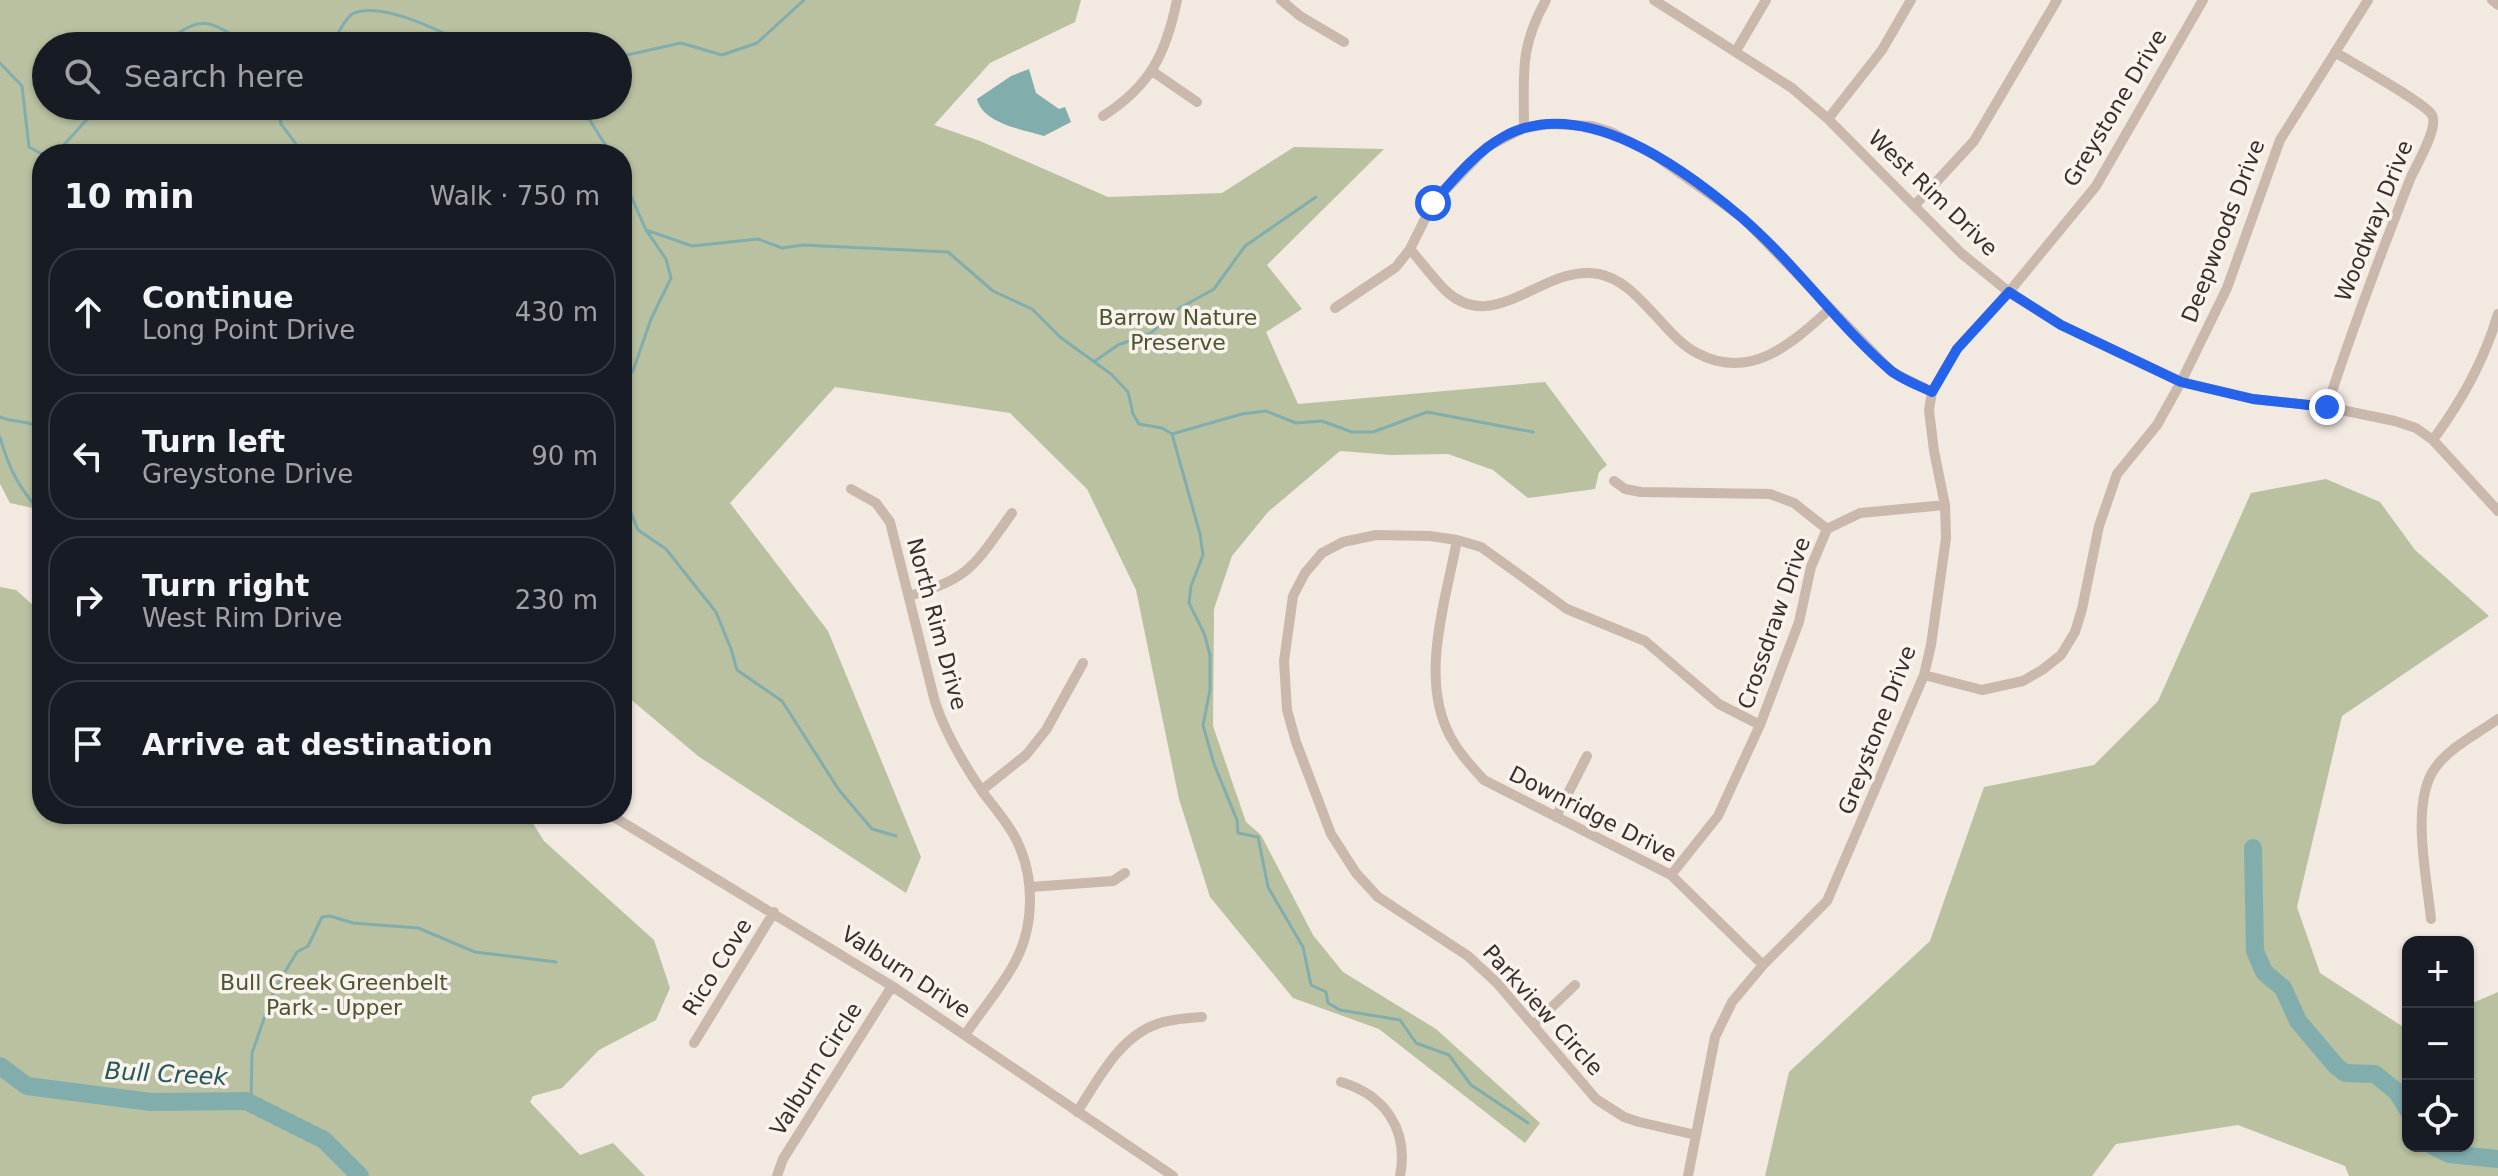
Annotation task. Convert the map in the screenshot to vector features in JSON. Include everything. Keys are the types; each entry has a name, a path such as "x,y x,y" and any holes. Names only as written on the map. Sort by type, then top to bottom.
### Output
{"street":[{"path":"1103,116 1140,88 1152,71 1166,45 1177,0"},
{"path":"1281,0 1300,16 1344,42"},
{"path":"1524,128 1526,47 1532,25 1546,0"},
{"name":"West Rim Drive","path":"1654,0 1792,88 1828,119 1961,253 2009,292 2061,325 2181,382 2253,399 2327,407 2416,428 2433,440 2498,511"},
{"path":"1736,51 1766,0"},
{"path":"1828,119 1876,60 1911,0"},
{"path":"1915,205 1974,141 2057,0"},
{"name":"Greystone Drive","path":"1688,1176 1715,1037 1722,1019 1763,965 1827,901 1924,675 1943,572 1946,538 1945,505 1929,410 1932,392 1957,349 2009,292 2096,186 2203,0"},
{"name":"Deepwoods Drive","path":"1924,675 1982,690 2023,681 2061,655 2075,632 2099,526 2117,474 2157,425 2181,382 2227,288 2280,140 2368,0"},
{"path":"2492,0 2498,5"},
{"name":"Woodway Drive","path":"2327,407 2360,304 2420,154 2435,126 2433,116 2419,103 2335,52"},
{"path":"1152,71 1197,102"},
{"path":"1335,308 1396,267 1410,249 1433,203 1487,147 1524,128 1549,124 1592,126 1611,132 1653,154 1743,218 1892,372 1932,392"},
{"path":"1410,249 1447,292 1472,304 1485,306 1516,299 1556,278 1571,274 1588,272 1607,276 1636,294 1684,344 1697,353 1722,361 1764,359 1799,337 1830,309"},
{"path":"2433,440 2456,409 2478,370 2498,314"},
{"path":"1614,481 1625,489 1641,492 1770,494 1794,503 1827,529"},
{"name":"North Rim Drive","path":"851,489 876,503 890,522 944,729 1015,836 1024,858 1030,887 1029,921 1022,946 1014,965 965,1035"},
{"name":"Crossdraw Drive","path":"1671,875 1718,816 1760,725 1799,622 1811,567 1827,529 1860,513 1945,505"},
{"path":"909,596 958,578 975,564 1012,513"},
{"name":"Parkview Circle","path":"1696,1135 1639,1122 1609,1109 1582,1085 1497,983 1468,956 1378,897 1356,873 1331,834 1287,710 1284,661 1293,596 1305,573 1322,553 1343,542 1376,535 1457,540 1481,547 1567,609 1645,641 1719,704 1760,725"},
{"name":"Downridge Drive","path":"1457,540 1436,657 1435,692 1442,717 1464,759 1484,780 1671,875 1763,965"},
{"path":"982,790 1026,755 1046,730 1083,663"},
{"path":"2431,919 2422,817 2425,792 2434,770 2447,755 2498,719"},
{"path":"1556,817 1587,756"},
{"name":"Valburn Drive","path":"626,824 892,986 1166,1174"},
{"path":"1030,887 1113,881 1125,873"},
{"name":"Rico Cove","path":"694,1043 774,912"},
{"path":"1533,1025 1575,985"},
{"name":"Valburn Circle","path":"777,1176 783,1159 892,986"},
{"path":"1077,1112 1120,1049 1138,1033 1157,1023 1202,1017"},
{"path":"1341,1082 1364,1089 1397,1126 1403,1161 1400,1176"}],"green space":[{"name":"Barrow Nature Preserve","path":"0,0 1081,0 1075,22 990,63 934,125 980,141 1108,197 1222,193 1294,147 1384,149 1267,265 1302,309 1266,332 1298,404 1545,382 1607,465 1599,472 1595,489 1528,498 1493,470 1448,454 1391,455 1340,451 1268,512 1232,556 1214,609 1213,726 1246,822 1261,835 1313,935 1343,972 1436,1029 1540,1123 1525,1143 1379,1029 1293,998 1210,897 1179,799 1136,590 1087,489 1010,413 835,387 730,503 828,631 921,857 906,893 698,756 632,700 632,144 32,144 32,508 10,503 0,484"},
{"path":"2326,479 2380,502 2415,550 2489,616 2342,716 2297,907 2320,973 2402,1026 2402,1152 2474,1152 2474,1002 2498,992 2498,1176 2349,1176 2345,1166 2238,1125 2116,1144 2092,1176 1765,1176 1789,1072 1930,941 1984,787 2094,765 2158,701 2251,493"},
{"name":"Bull Creek Greenbelt Park - Upper","path":"0,587 16,590 32,604 32,824 533,824 544,841 654,940 670,988 656,1020 599,1050 562,1088 533,1096 530,1102 580,1155 613,1143 645,1176 0,1176"}],"water":[{"path":"1029,69 1036,93 1059,109 1065,107 1071,122 1044,136 995,120 977,99 1011,76"}],"waterway":[{"path":"632,54 681,43 722,55 757,43 804,0"},
{"path":"339,32 352,14 364,11 395,14 441,32"},
{"path":"181,32 204,24 226,32"},
{"path":"0,63 22,86 29,147 32,149"},
{"path":"65,144 86,120"},
{"path":"280,120 296,144"},
{"path":"590,120 605,144"},
{"path":"1095,361 1118,345 1151,333 1178,309 1214,289 1245,246 1316,197"},
{"path":"632,198 646,230 666,259 671,278 651,319 632,372"},
{"path":"646,230 692,246 758,239 782,248 803,245 948,252 993,291 1032,309 1060,337 1111,374 1128,392 1133,414 1139,424 1162,428 1172,434 1203,555 1191,586 1189,603 1204,633 1210,655 1210,690 1203,725 1214,764 1237,820 1238,833 1258,837 1268,887 1303,947 1311,985 1326,992 1328,1003 1340,1010 1400,1020 1416,1043 1449,1055 1471,1085 1528,1123"},
{"path":"1172,434 1242,414 1266,411 1296,423 1322,421 1352,432 1373,432 1427,412 1533,432"},
{"path":"0,417 32,424"},
{"path":"0,437 16,478 32,502"},
{"path":"632,515 638,530 666,549 716,612 737,670 782,701 839,790 872,829 896,836"},
{"path":"2253,848 2255,951 2264,972 2283,988 2298,1021 2336,1066 2345,1073 2375,1074 2402,1100"},
{"path":"251,1103 252,1053 274,990 297,952 308,946 322,917 330,916 353,923 418,928 475,952 556,962"},
{"name":"Bull Creek","path":"0,1066 27,1086 151,1102 246,1101 324,1140 360,1176"},
{"path":"2445,1152 2498,1159"}],"route":[{"path":"1433,203 1487,147 1504,136 1524,128 1549,124 1592,126 1611,132 1653,154 1743,218 1892,372 1932,392 1957,349 2009,292 2061,325 2181,382 2253,399 2327,407"}]}
